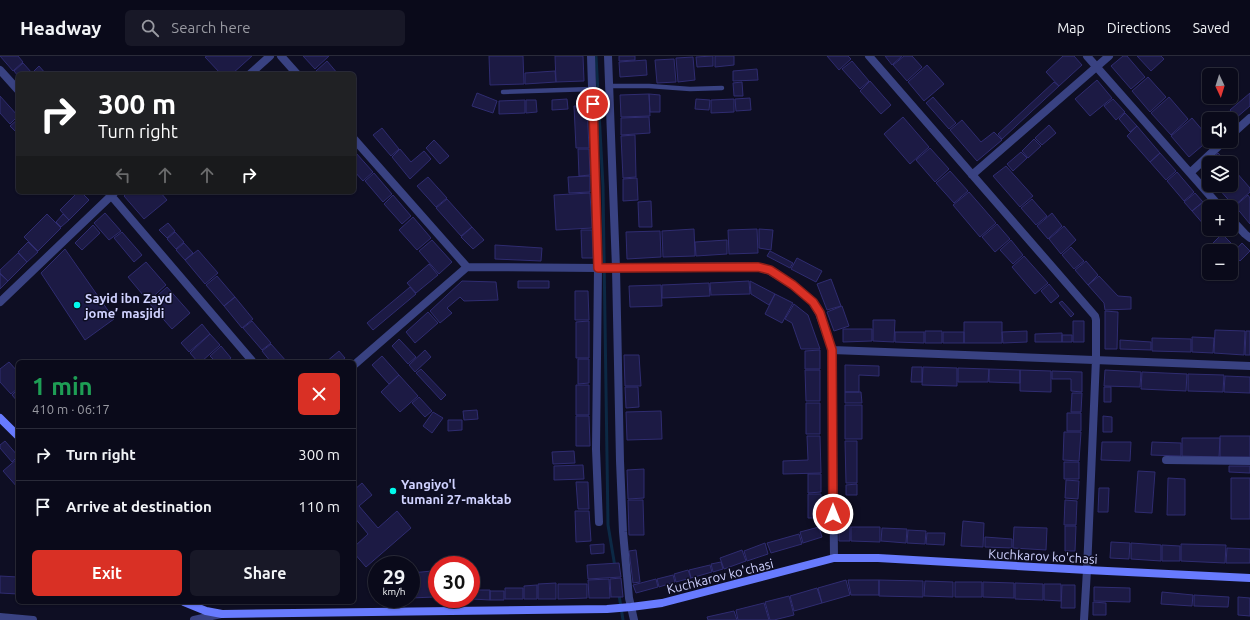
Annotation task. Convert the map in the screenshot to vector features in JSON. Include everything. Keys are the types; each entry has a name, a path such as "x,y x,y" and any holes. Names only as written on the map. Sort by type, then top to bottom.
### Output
{"main road":[{"path":"0,418 16,434"},
{"name":"Kuchkarov ko'chasi","path":"220,617 607,609 631,607 662,603 692,596 834,558 878,558 1250,578"},
{"path":"189,604 220,617"}],"street":[{"path":"252,72 270,56"},
{"path":"281,56 295,72"},
{"path":"591,56 599,268 596,449 599,522"},
{"path":"608,56 623,532 629,598 634,620"},
{"path":"869,56 1095,316 1096,359 1084,620"},
{"path":"1087,56 1214,200"},
{"path":"972,175 1109,56"},
{"path":"0,70 16,88"},
{"path":"1238,129 1250,118"},
{"path":"356,141 468,267"},
{"path":"1190,173 1217,148"},
{"path":"0,302 111,194"},
{"path":"113,194 251,360"},
{"path":"1238,227 1250,238"},
{"path":"356,363 468,267 615,268 748,266 770,270 793,285 813,302 820,313 832,350 834,558"},
{"path":"832,350 1250,366"},
{"path":"1166,460 1250,461"},
{"path":"0,617 33,620"},
{"name":"Kuchkarov ko'chasi","path":"194,620 220,617"}],"lane":[{"path":"608,86 649,86 690,89 722,88"},
{"path":"503,92 593,89"}],"building":[{"path":"0,56 18,56 23,62 13,71"},
{"path":"252,56 234,72 219,72 205,57"},
{"path":"303,56 329,56 315,69"},
{"path":"489,56 523,56 524,84 490,85"},
{"path":"555,56 583,56 584,81 556,82"},
{"path":"619,56 635,56 635,60 619,61"},
{"path":"713,56 713,66 697,67 696,57"},
{"path":"715,56 734,56 734,65 715,67"},
{"path":"827,56 848,56 851,59 839,70"},
{"path":"885,56 902,56 892,65"},
{"path":"904,56 912,56 922,67 907,81 893,65"},
{"path":"1063,56 1074,56 1082,65 1059,86 1046,72"},
{"path":"1123,56 1127,56 1145,77 1131,89 1111,66"},
{"path":"1137,56 1161,56 1164,59 1151,71"},
{"path":"693,57 695,80 678,82 676,58"},
{"path":"674,59 676,82 657,83 655,60"},
{"path":"646,60 647,75 620,77 619,62"},
{"path":"327,61 336,72 317,72 316,71"},
{"path":"852,61 869,81 860,89 842,69"},
{"path":"23,63 31,72 16,72 16,74 14,71"},
{"path":"927,65 944,84 924,101 908,82"},
{"path":"39,66 44,72 33,72"},
{"path":"757,69 758,80 733,81 733,71"},
{"path":"555,71 556,82 525,84 525,73"},
{"path":"1148,77 1166,97 1150,112 1132,91"},
{"path":"1097,80 1112,98 1090,116 1075,99"},
{"path":"870,81 891,105 881,114 860,91"},
{"path":"742,82 743,96 734,96 733,83"},
{"path":"1054,82 1059,86 1002,139 998,134"},
{"path":"477,93 497,101 493,113 472,106"},
{"path":"1250,93 1250,106 1238,116 1238,112 1232,112 1230,110"},
{"path":"649,94 660,95 660,112 650,112"},
{"path":"649,94 650,116 621,117 620,95"},
{"path":"0,96 16,114 16,118 10,124 0,113"},
{"path":"933,97 956,123 949,129 926,103"},
{"path":"1169,97 1188,119 1171,135 1151,113"},
{"path":"750,98 751,110 736,111 735,99"},
{"path":"567,99 568,109 552,110 552,100"},
{"path":"696,99 710,100 709,110 695,109"},
{"path":"734,99 734,112 711,113 711,100"},
{"path":"1113,99 1125,112 1116,120 1104,106"},
{"path":"525,100 525,113 499,114 499,101"},
{"path":"526,100 536,100 537,112 526,113"},
{"path":"574,106 587,106 589,148 576,148"},
{"path":"1125,113 1137,126 1130,132 1119,119"},
{"path":"649,117 650,133 621,135 621,118"},
{"path":"903,117 929,147 910,164 884,134"},
{"path":"1192,118 1202,130 1202,146 1189,157 1171,136"},
{"path":"962,120 981,142 994,132 1002,140 977,161 950,130"},
{"path":"16,121 16,132 10,126"},
{"path":"1049,125 1056,133 1042,145 1035,138"},
{"path":"1137,126 1160,153 1150,162 1127,136"},
{"path":"382,128 399,149 391,156 373,135"},
{"path":"635,135 636,177 623,178 621,136"},
{"path":"1034,139 1041,146 1028,158 1022,151"},
{"path":"434,140 449,156 440,164 426,148"},
{"path":"930,148 949,169 935,182 916,160"},
{"path":"400,149 411,162 424,151 431,159 410,179 392,157"},
{"path":"578,149 589,149 590,175 579,176"},
{"path":"1021,152 1027,158 1013,171 1007,164"},
{"path":"356,153 373,172 363,181 356,173"},
{"path":"1160,153 1176,171 1166,180 1150,162"},
{"path":"1006,166 1033,196 1020,207 993,176"},
{"path":"950,171 968,191 954,203 936,183"},
{"path":"1177,172 1194,192 1184,201 1167,181"},
{"path":"374,173 392,194 383,202 365,181"},
{"path":"1238,174 1250,188 1250,192 1238,202 1238,200 1229,200 1222,192 1238,192"},
{"path":"590,176 590,192 569,193 568,177"},
{"path":"428,177 447,198 436,207 417,186"},
{"path":"637,178 638,200 623,201 623,179"},
{"path":"969,192 996,223 980,237 953,205"},
{"path":"590,193 592,228 556,230 554,195"},
{"path":"1195,193 1202,201 1202,203 1192,211 1184,202"},
{"path":"76,194 83,194 89,200 69,220 60,210"},
{"path":"126,194 162,194 167,200 144,219 124,196"},
{"path":"393,195 411,216 402,224 384,204"},
{"path":"1248,195 1250,198 1250,224 1238,210 1238,203"},
{"path":"447,199 472,227 461,236 436,208"},
{"path":"1032,199 1047,216 1036,225 1021,208"},
{"path":"651,201 652,227 639,227 638,202"},
{"path":"1202,203 1202,223 1192,211"},
{"path":"105,213 121,231 109,240 94,223"},
{"path":"1052,213 1062,226 1048,239 1037,226"},
{"path":"47,214 61,228 38,251 24,237"},
{"path":"63,214 69,220 61,227 56,222"},
{"path":"413,217 431,238 417,250 399,230"},
{"path":"168,223 175,231 167,238 159,230"},
{"path":"997,224 1010,239 995,252 982,237"},
{"path":"93,225 100,233 82,250 75,243"},
{"path":"1064,226 1076,240 1061,254 1049,239"},
{"path":"472,227 484,240 473,249 461,237"},
{"path":"694,229 695,256 663,257 662,231"},
{"path":"757,229 758,253 729,254 728,230"},
{"path":"759,229 773,230 771,250 759,248"},
{"path":"581,230 592,230 593,258 582,258"},
{"path":"660,231 661,257 627,259 626,232"},
{"path":"122,232 142,255 134,262 114,238"},
{"path":"175,232 184,242 176,249 167,239"},
{"path":"1220,236 1224,236 1232,244 1212,244"},
{"path":"432,240 452,262 439,274 419,251"},
{"path":"727,240 727,254 696,256 695,242"},
{"path":"1011,240 1023,255 1013,264 1000,250"},
{"path":"28,242 38,252 27,262 18,252"},
{"path":"184,243 193,253 185,260 176,250"},
{"path":"1242,243 1250,251 1240,261 1238,259 1238,247"},
{"path":"495,245 542,248 541,261 495,259"},
{"path":"1071,247 1084,261 1074,269 1062,255"},
{"path":"65,249 114,319 85,340 41,273"},
{"path":"198,250 218,273 205,284 185,260"},
{"path":"770,251 793,263 790,268 767,256"},
{"path":"18,253 27,262 8,281 0,273 0,270"},
{"path":"1024,256 1048,283 1035,294 1012,267"},
{"path":"797,258 822,271 816,282 791,269"},
{"path":"1086,261 1098,275 1088,285 1075,270"},
{"path":"146,262 166,285 148,301 128,277"},
{"path":"429,264 438,275 416,293 407,283"},
{"path":"0,274 8,281 0,289"},
{"path":"217,276 235,297 224,306 206,285"},
{"path":"1099,276 1118,296 1131,297 1131,309 1105,310 1104,303 1088,285"},
{"path":"831,279 841,306 827,310 817,284"},
{"path":"462,281 496,282 498,300 464,301 460,297 447,308 452,313 440,323 430,311"},
{"path":"518,281 549,281 549,288 518,288"},
{"path":"749,281 750,294 711,295 710,283"},
{"path":"750,281 775,294 769,305 751,294"},
{"path":"709,283 710,296 662,298 662,285"},
{"path":"1049,284 1059,296 1051,303 1041,291"},
{"path":"661,285 662,306 630,307 629,286"},
{"path":"167,287 190,313 172,329 149,303"},
{"path":"410,287 416,294 373,330 367,323"},
{"path":"575,291 588,291 589,320 575,320"},
{"path":"775,294 793,303 782,323 765,314"},
{"path":"235,297 253,319 242,328 224,306"},
{"path":"1062,301 1074,314 1071,317 1059,303"},
{"path":"794,304 808,315 820,349 801,349 792,323 785,319"},
{"path":"842,306 849,326 834,331 827,312"},
{"path":"1105,311 1118,312 1117,349 1105,349"},
{"path":"428,312 438,323 415,343 406,332"},
{"path":"873,320 895,320 894,342 873,341"},
{"path":"252,321 271,343 262,350 243,328"},
{"path":"589,321 589,358 576,358 576,322"},
{"path":"1073,321 1084,321 1084,342 1073,342"},
{"path":"964,322 1002,322 1002,343 964,343"},
{"path":"202,324 210,334 189,352 181,343"},
{"path":"843,329 872,329 872,341 843,342"},
{"path":"1215,330 1245,331 1244,355 1214,353"},
{"path":"925,331 942,331 942,343 925,343"},
{"path":"1027,331 1027,342 1003,343 1002,332"},
{"path":"1246,331 1250,331 1250,355 1245,355"},
{"path":"895,332 924,332 924,343 895,342"},
{"path":"943,332 964,332 964,343 943,343"},
{"path":"1062,333 1062,342 1035,342 1035,334"},
{"path":"210,334 220,345 203,360 196,360 190,353"},
{"path":"1062,335 1072,335 1072,342 1062,342"},
{"path":"1192,337 1214,338 1213,353 1192,352"},
{"path":"1152,338 1191,339 1191,352 1152,351"},
{"path":"399,339 416,357 408,364 392,346"},
{"path":"1120,340 1151,342 1151,350 1120,349"},
{"path":"271,344 285,360 269,360 262,351"},
{"path":"221,346 231,358 228,360 214,360 210,356"},
{"path":"425,350 431,357 415,372 409,365"},
{"path":"820,350 820,369 805,369 805,351"},
{"path":"339,351 345,358 342,360 328,360"},
{"path":"624,355 639,355 641,386 625,386"},
{"path":"382,356 399,375 389,384 372,365"},
{"path":"578,359 589,359 589,383 578,384"},
{"path":"9,362 16,370 16,390 11,394 0,382 0,369"},
{"path":"845,365 879,366 879,376 859,375 859,392 845,392"},
{"path":"912,367 922,367 922,382 911,382"},
{"path":"923,367 957,368 957,386 922,385"},
{"path":"958,368 989,369 988,382 958,382"},
{"path":"421,369 446,395 441,400 416,373"},
{"path":"989,369 1020,370 1020,383 989,382"},
{"path":"805,370 820,370 820,401 806,401"},
{"path":"1020,370 1051,371 1051,392 1020,391"},
{"path":"1105,370 1141,372 1140,387 1104,386"},
{"path":"1052,371 1082,372 1082,392 1071,391 1071,379 1052,379"},
{"path":"1142,372 1187,374 1186,391 1141,389"},
{"path":"1188,374 1224,375 1223,392 1188,391"},
{"path":"399,375 418,396 400,412 381,392"},
{"path":"1225,376 1250,377 1250,393 1224,392"},
{"path":"576,385 589,385 589,415 576,415"},
{"path":"625,387 638,387 639,407 626,408"},
{"path":"1104,387 1111,387 1111,402 1104,402"},
{"path":"16,391 16,400 12,395"},
{"path":"845,392 861,392 862,403 845,403"},
{"path":"1072,393 1082,393 1081,412 1071,412"},
{"path":"419,397 432,411 425,417 412,403"},
{"path":"806,403 820,403 820,434 806,434"},
{"path":"845,405 862,405 862,439 845,439"},
{"path":"477,410 478,419 464,420 463,411"},
{"path":"661,411 662,439 627,440 626,412"},
{"path":"433,412 443,418 432,433 423,426"},
{"path":"1067,413 1081,413 1081,431 1067,431"},
{"path":"576,416 589,416 590,446 576,446"},
{"path":"1103,416 1112,417 1112,432 1103,432"},
{"path":"448,420 462,420 462,430 448,431"},
{"path":"1064,432 1081,432 1079,461 1063,460"},
{"path":"807,436 820,436 821,473 783,474 783,461 808,460"},
{"path":"1220,436 1250,436 1250,457 1220,457"},
{"path":"1182,438 1220,438 1219,457 1182,456"},
{"path":"5,441 16,454 16,458 12,462 0,448 0,445"},
{"path":"845,441 857,441 857,483 846,483"},
{"path":"1102,442 1131,442 1130,461 1101,460"},
{"path":"1152,442 1181,443 1181,456 1151,455"},
{"path":"574,451 575,463 553,464 552,452"},
{"path":"16,460 16,486 3,471"},
{"path":"1064,462 1079,462 1079,479 1064,479"},
{"path":"583,465 584,479 554,480 554,466"},
{"path":"1229,466 1250,466 1250,473 1229,472"},
{"path":"644,469 644,498 628,499 627,470"},
{"path":"1138,471 1155,472 1152,513 1135,512"},
{"path":"808,474 821,474 821,492 808,493"},
{"path":"1168,478 1185,479 1185,515 1167,515"},
{"path":"1231,478 1250,478 1250,519 1231,519"},
{"path":"1066,480 1079,481 1078,499 1065,498"},
{"path":"576,482 588,482 589,509 578,509"},
{"path":"362,483 372,495 359,506 378,528 397,511 411,528 379,556 368,556 368,565 366,567 356,555 356,545 368,534 356,519 356,488"},
{"path":"857,484 857,495 846,495 846,485"},
{"path":"1099,488 1109,488 1108,512 1098,512"},
{"path":"808,494 821,494 821,518 808,518"},
{"path":"628,500 643,500 644,535 629,535"},
{"path":"1065,500 1077,501 1076,525 1064,525"},
{"path":"575,511 589,511 591,541 576,542"},
{"path":"963,521 984,523 983,547 961,546"},
{"path":"839,526 850,526 850,541 839,541"},
{"path":"1065,526 1076,526 1075,551 1065,551"},
{"path":"819,527 822,537 803,543 800,532"},
{"path":"851,527 880,527 880,542 851,541"},
{"path":"1014,527 1047,528 1046,550 1013,548"},
{"path":"882,528 907,529 906,543 881,541"},
{"path":"908,530 926,531 925,544 907,543"},
{"path":"927,533 945,533 944,545 926,544"},
{"path":"799,534 802,544 771,553 767,543"},
{"path":"985,537 1012,539 1012,548 985,547"},
{"path":"1111,542 1130,543 1129,559 1110,558"},
{"path":"765,543 768,554 747,561 744,551"},
{"path":"1131,543 1161,545 1161,561 1131,559"},
{"path":"604,544 604,553 591,554 590,545"},
{"path":"1181,544 1226,545 1225,563 1181,561"},
{"path":"1162,545 1180,546 1180,561 1162,561"},
{"path":"1227,548 1250,549 1250,563 1226,563"},
{"path":"636,550 640,582 633,583 629,551"},
{"path":"742,550 746,561 724,569 720,558"},
{"path":"721,562 723,569 713,572 711,564"},
{"path":"619,563 621,577 588,579 587,565"},
{"path":"710,565 712,572 691,578 689,570"},
{"path":"688,570 691,578 676,582 674,574"},
{"path":"428,571 428,597 420,598 420,572"},
{"path":"673,575 675,582 659,587 657,579"},
{"path":"0,576 16,577 16,594 0,593"},
{"path":"621,578 623,597 611,597 610,579"},
{"path":"609,579 610,598 589,598 588,580"},
{"path":"656,579 658,587 636,593 633,585"},
{"path":"846,580 850,595 822,603 818,588"},
{"path":"848,580 879,580 879,595 851,595"},
{"path":"879,580 923,581 923,597 879,596"},
{"path":"925,581 953,582 953,597 924,596"},
{"path":"955,582 982,582 982,597 955,597"},
{"path":"983,582 1014,583 1014,598 983,597"},
{"path":"556,583 556,599 538,599 538,584"},
{"path":"1015,583 1043,584 1043,600 1015,599"},
{"path":"558,584 587,584 587,598 558,599"},
{"path":"1044,584 1061,584 1061,601 1044,600"},
{"path":"537,585 537,599 524,599 524,586"},
{"path":"1062,585 1075,585 1075,608 1061,608"},
{"path":"1094,587 1130,588 1130,602 1094,601"},
{"path":"505,588 523,588 523,599 505,599"},
{"path":"817,588 822,603 794,611 790,596"},
{"path":"480,590 490,590 490,600 480,599"},
{"path":"490,591 504,591 504,600 490,600"},
{"path":"1162,592 1193,595 1192,606 1161,604"},
{"path":"1194,595 1229,597 1228,607 1194,606"},
{"path":"789,596 794,615 770,620 765,602"},
{"path":"1238,597 1250,598 1250,616 1238,615"},
{"path":"1093,602 1106,603 1106,615 1093,615"},
{"path":"764,603 769,620 738,620 736,610"},
{"path":"734,611 737,620 708,620 707,617"}],"waterway":[{"path":"596,56 603,186 608,525 615,567"},
{"path":"619,595 623,620"}],"place":[{"name":"Sayid ibn Zayd jome’ masjidi","path":"77,305"},
{"name":"Yangiyo'l tumani 27-maktab","path":"393,491"}],"route":[{"path":"593,104 598,268 758,267 770,270 793,285 813,302 820,313 832,350 833,514"}]}
